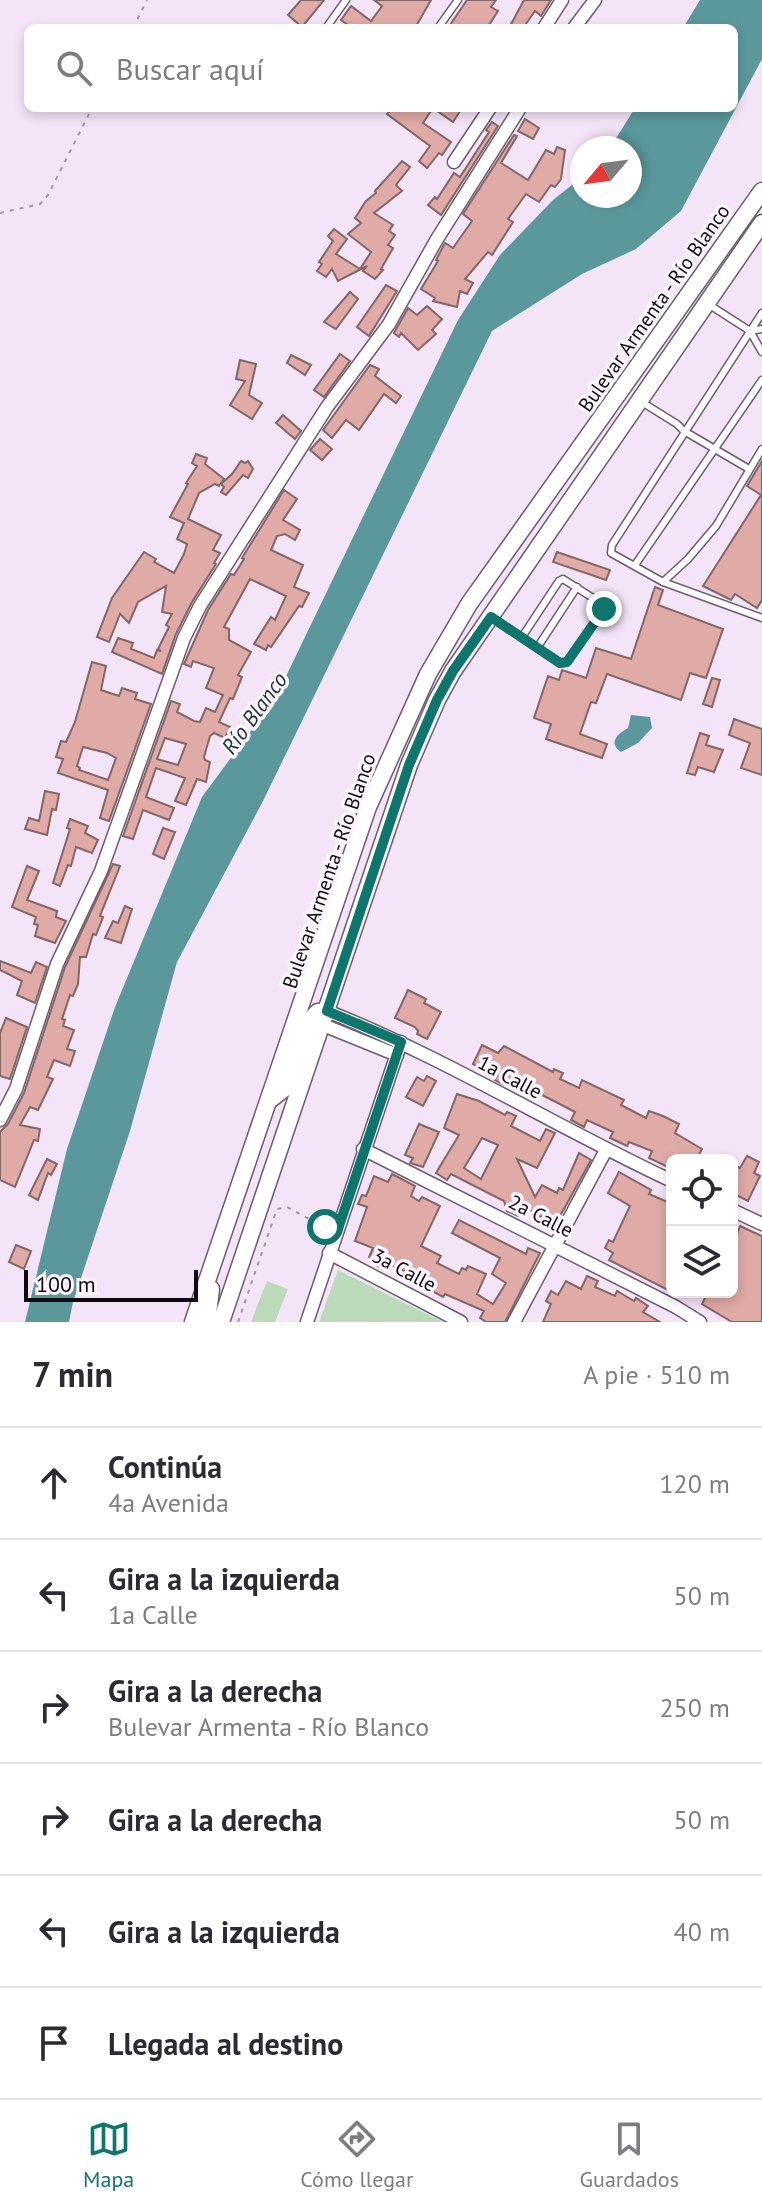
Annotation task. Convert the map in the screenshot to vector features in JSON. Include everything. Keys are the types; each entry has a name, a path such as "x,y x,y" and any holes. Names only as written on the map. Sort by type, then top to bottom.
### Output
{"main road":[{"name":"Bulevar Armenta - Río Blanco","path":"193,1322 368,807 421,688 469,604 762,191"},
{"name":"Bulevar Armenta - Río Blanco","path":"221,1322 409,765 437,700 453,671 762,223"},
{"path":"553,525 549,514 602,436 615,397"},
{"path":"271,1099 289,1085 313,1017 318,1012 325,1018"},
{"path":"207,1322 212,1267"}],"street":[{"path":"547,24 562,0"},
{"path":"577,24 595,0"},
{"path":"454,162 487,112"},
{"path":"0,1120 16,1089 57,964 101,871 184,638 200,606 327,407 389,324 437,239 518,112"},
{"name":"1a Calle","path":"325,1018 399,1048 666,1178"},
{"path":"307,1322 399,1048"},
{"name":"2a Calle","path":"363,1149 556,1245 700,1322"},
{"path":"514,1322 606,1150"},
{"path":"738,1213 762,1224"},
{"name":"3a Calle","path":"329,1253 461,1322"}],"lane":[{"path":"329,24 346,0"},
{"path":"441,24 458,0"},
{"path":"708,304 750,331 762,352"},
{"path":"762,313 612,545 611,553 663,582 762,618"},
{"path":"750,331 762,329"},
{"path":"635,565 762,380"},
{"path":"640,401 749,469"},
{"path":"663,582 716,526 762,449"},
{"path":"491,617 560,663 571,659 604,609 603,602 563,579 522,637"},
{"path":"537,648 577,587"}],"path":[{"path":"135,24 147,0"},
{"path":"0,213 40,204 48,195 90,112"},
{"path":"238,1322 277,1209 287,1207 337,1232"}],"shaded area":[{"path":"700,0 762,0 762,59 738,104 738,24 685,24"},
{"path":"632,112 734,112 681,211 636,249 582,274 492,331 262,803 177,962 130,1131 69,1322 25,1322 67,1149 115,1007 202,797 276,697 458,320 500,255 570,187 570,208 642,208 642,136 618,136"},
{"path":"631,715 650,717 652,728 638,743 621,752 615,742 628,728"},
{"path":"338,1270 443,1322 319,1322"},
{"path":"267,1281 288,1289 275,1322 251,1322"}],"building":[{"path":"301,0 324,0 304,24 298,24 288,15"},
{"path":"374,0 431,0 417,24 346,24 341,20 351,6 371,21 382,6"},
{"path":"467,0 496,0 491,7 498,11 490,24 451,24"},
{"path":"524,0 551,0 541,16 535,11 526,24 511,24"},
{"path":"430,112 423,123 451,142 427,168 419,161 430,146 387,114"},
{"path":"439,112 459,112 453,122"},
{"path":"525,119 539,128 533,139 518,131"},
{"path":"492,122 498,126 441,215 428,205 435,197 437,199 454,173 460,177 489,132 486,130"},
{"path":"514,135 517,136 501,163 528,180 546,150 554,154 557,147 565,150 561,179 555,187 551,185 539,202 526,194 508,219 513,222 492,255 488,252 465,279 473,283 467,294 460,291 457,307 433,301 435,298 421,289 445,243 453,248 472,221 463,214"},
{"path":"402,161 410,167 396,185 402,191 374,213 393,225 389,231 395,235 388,245 393,248 383,270 375,279 363,271 367,266 338,281 332,269 326,277 317,271 322,264 319,262 333,241 328,236 334,229 347,239 336,254 360,269 371,252 348,234 361,223 355,218 366,201"},
{"path":"386,285 397,291 369,336 357,327"},
{"path":"350,292 358,299 336,329 324,322"},
{"path":"427,306 442,319 432,330 436,334 418,350 401,333 399,337 394,333 408,308 417,315"},
{"path":"340,354 350,361 324,397 314,390"},
{"path":"291,355 311,365 305,375 287,363"},
{"path":"240,360 256,364 249,395 262,403 252,419 230,405 245,381 236,379"},
{"path":"370,365 379,369 375,376 401,396 396,403 384,394 359,430 346,420 332,438 323,430"},
{"path":"283,415 301,431 295,439 276,423"},
{"path":"320,439 332,449 322,460 310,450"},
{"path":"196,454 207,458 205,464 224,479 219,486 215,484 199,493 188,519 221,535 213,550 220,553 176,634 162,674 112,652 118,638 133,643 131,649 154,658 157,650 161,651 158,649 172,614 162,612 166,586 138,602 129,623 120,614 109,642 97,637 112,598 144,552 156,559 154,562 174,573 187,544 177,539 184,523 170,517 197,466 192,463"},
{"path":"241,461 248,461 253,469 248,478 243,475 226,495 221,492 224,487 221,484"},
{"path":"762,461 762,600 757,608 735,594 731,600 703,586 761,495 747,486"},
{"path":"284,490 297,499 283,520 300,530 295,540 285,534 277,536 271,550 303,565 294,587 309,593 302,607 299,606 271,647 268,645 266,650 254,644 271,617 275,620 286,596 250,579 224,627 229,629 229,640 251,652 238,675 242,677 233,699 230,698 219,722 230,727 225,738 214,733 210,736 204,757 210,762 206,782 197,779 186,805 175,801 185,778 156,768 146,797 174,808 169,820 143,810 133,839 123,836 171,701 180,704 177,712 200,722 206,708 215,712 223,695 206,688 214,668 193,661 191,667 184,664 208,610 231,574 234,575","holes":["165,738 186,744 178,765 157,759"]},
{"path":"557,552 610,570 606,580 553,562"},
{"path":"655,587 663,590 658,605 723,629 706,678 690,673 681,700 607,674 596,703 591,702 580,734 607,744 602,758 546,739 551,724 534,718 548,676 559,680 562,670 586,678 596,648 631,659"},
{"path":"92,662 106,666 101,690 119,696 122,688 137,693 135,699 151,704 109,821 100,818 108,790 58,773 63,759 56,757 61,741 66,742","holes":["83,747 116,758 108,780 79,770 77,766"]},
{"path":"712,678 720,680 712,707 703,704"},
{"path":"734,719 762,729 762,775 741,768 750,743 729,735"},
{"path":"700,733 709,736 706,745 723,750 714,772 698,767 695,775 687,773"},
{"path":"45,791 59,794 56,810 52,809 47,835 25,829 29,818 39,821"},
{"path":"70,819 88,826 85,833 98,840 92,853 76,847 71,866 68,865 60,886 53,883 70,829 67,828"},
{"path":"163,828 175,832 164,859 153,854"},
{"path":"113,864 120,866 100,916 103,917 96,935 93,934 86,957 80,957 78,984 73,996 70,995 62,1019 65,1020 63,1026 74,1030 67,1049 75,1051 70,1066 54,1060 47,1077 53,1079 38,1110 30,1107 20,1125 40,1129 38,1141 34,1140 15,1187 0,1180 0,1132 8,1124 24,1093 65,967"},
{"path":"27,866 39,871 27,900 57,911 56,917 66,921 55,943 35,936 38,925 34,924 36,917 12,907"},
{"path":"125,906 132,909 121,943 105,938 113,921 118,923"},
{"path":"0,961 31,973 36,962 47,967 35,1003 17,995 22,981 0,970"},
{"path":"408,990 426,999 424,1003 441,1012 427,1039 417,1034 415,1027 395,1018"},
{"path":"6,1018 27,1027 10,1079 0,1076 0,1033"},
{"path":"482,1045 498,1053 504,1046 553,1072 554,1069 563,1073 560,1079 579,1088 582,1080 624,1100 621,1105 646,1118 649,1111 679,1124 675,1133 702,1149 699,1154 666,1154 666,1166 649,1158 652,1151 629,1142 627,1146 610,1138 613,1132 587,1120 584,1127 571,1120 575,1112 530,1089 528,1092 506,1081 504,1085 495,1080 497,1076 473,1064"},
{"path":"427,1076 436,1081 423,1106 406,1097 417,1077 424,1081"},
{"path":"457,1094 479,1101 505,1115 507,1112 516,1116 511,1126 540,1141 546,1129 555,1133 537,1168 517,1159 535,1197 542,1185 557,1193 559,1188 563,1190 579,1153 591,1160 555,1225 523,1206 518,1216 507,1211 504,1201 451,1174 447,1180 436,1173 459,1135 444,1128","holes":["482,1138 498,1145 481,1179 464,1168"]},
{"path":"419,1124 439,1132 423,1167 410,1163 413,1158 405,1155"},
{"path":"747,1156 759,1162 754,1173 760,1176 748,1201 738,1196 740,1168"},
{"path":"47,1159 57,1164 51,1175 48,1173 38,1200 29,1195"},
{"path":"619,1172 651,1190 649,1194 666,1201 666,1289 609,1260 613,1253 605,1248 609,1240 613,1242 630,1206 608,1193"},
{"path":"392,1174 415,1186 411,1196 419,1201 422,1197 440,1206 421,1246 441,1256 437,1263 459,1274 462,1268 466,1270 468,1266 486,1274 477,1294 493,1304 506,1283 492,1274 500,1258 452,1233 459,1220 526,1254 528,1248 540,1253 505,1322 486,1322 480,1318 484,1311 445,1294 443,1297 408,1278 411,1274 386,1263 384,1269 373,1264 375,1260 369,1257 373,1248 355,1241 367,1207 358,1204 362,1195 366,1196 374,1176 388,1182"},
{"path":"740,1226 762,1236 762,1322 732,1322 702,1304 705,1298 738,1298"},
{"path":"16,1245 31,1251 24,1269 9,1262"},
{"path":"587,1276 598,1281 595,1287 615,1296 617,1291 634,1301 636,1298 648,1306 643,1312 660,1322 543,1322 551,1304 546,1301 551,1291 558,1295 566,1281 581,1289"}],"route":[{"path":"325,1227 337,1232 401,1042 327,1011 409,765 437,700 453,671 491,617 560,663 571,659 604,609"}],"water label":[{"name":"Río Blanco","path":"254,713"}]}
